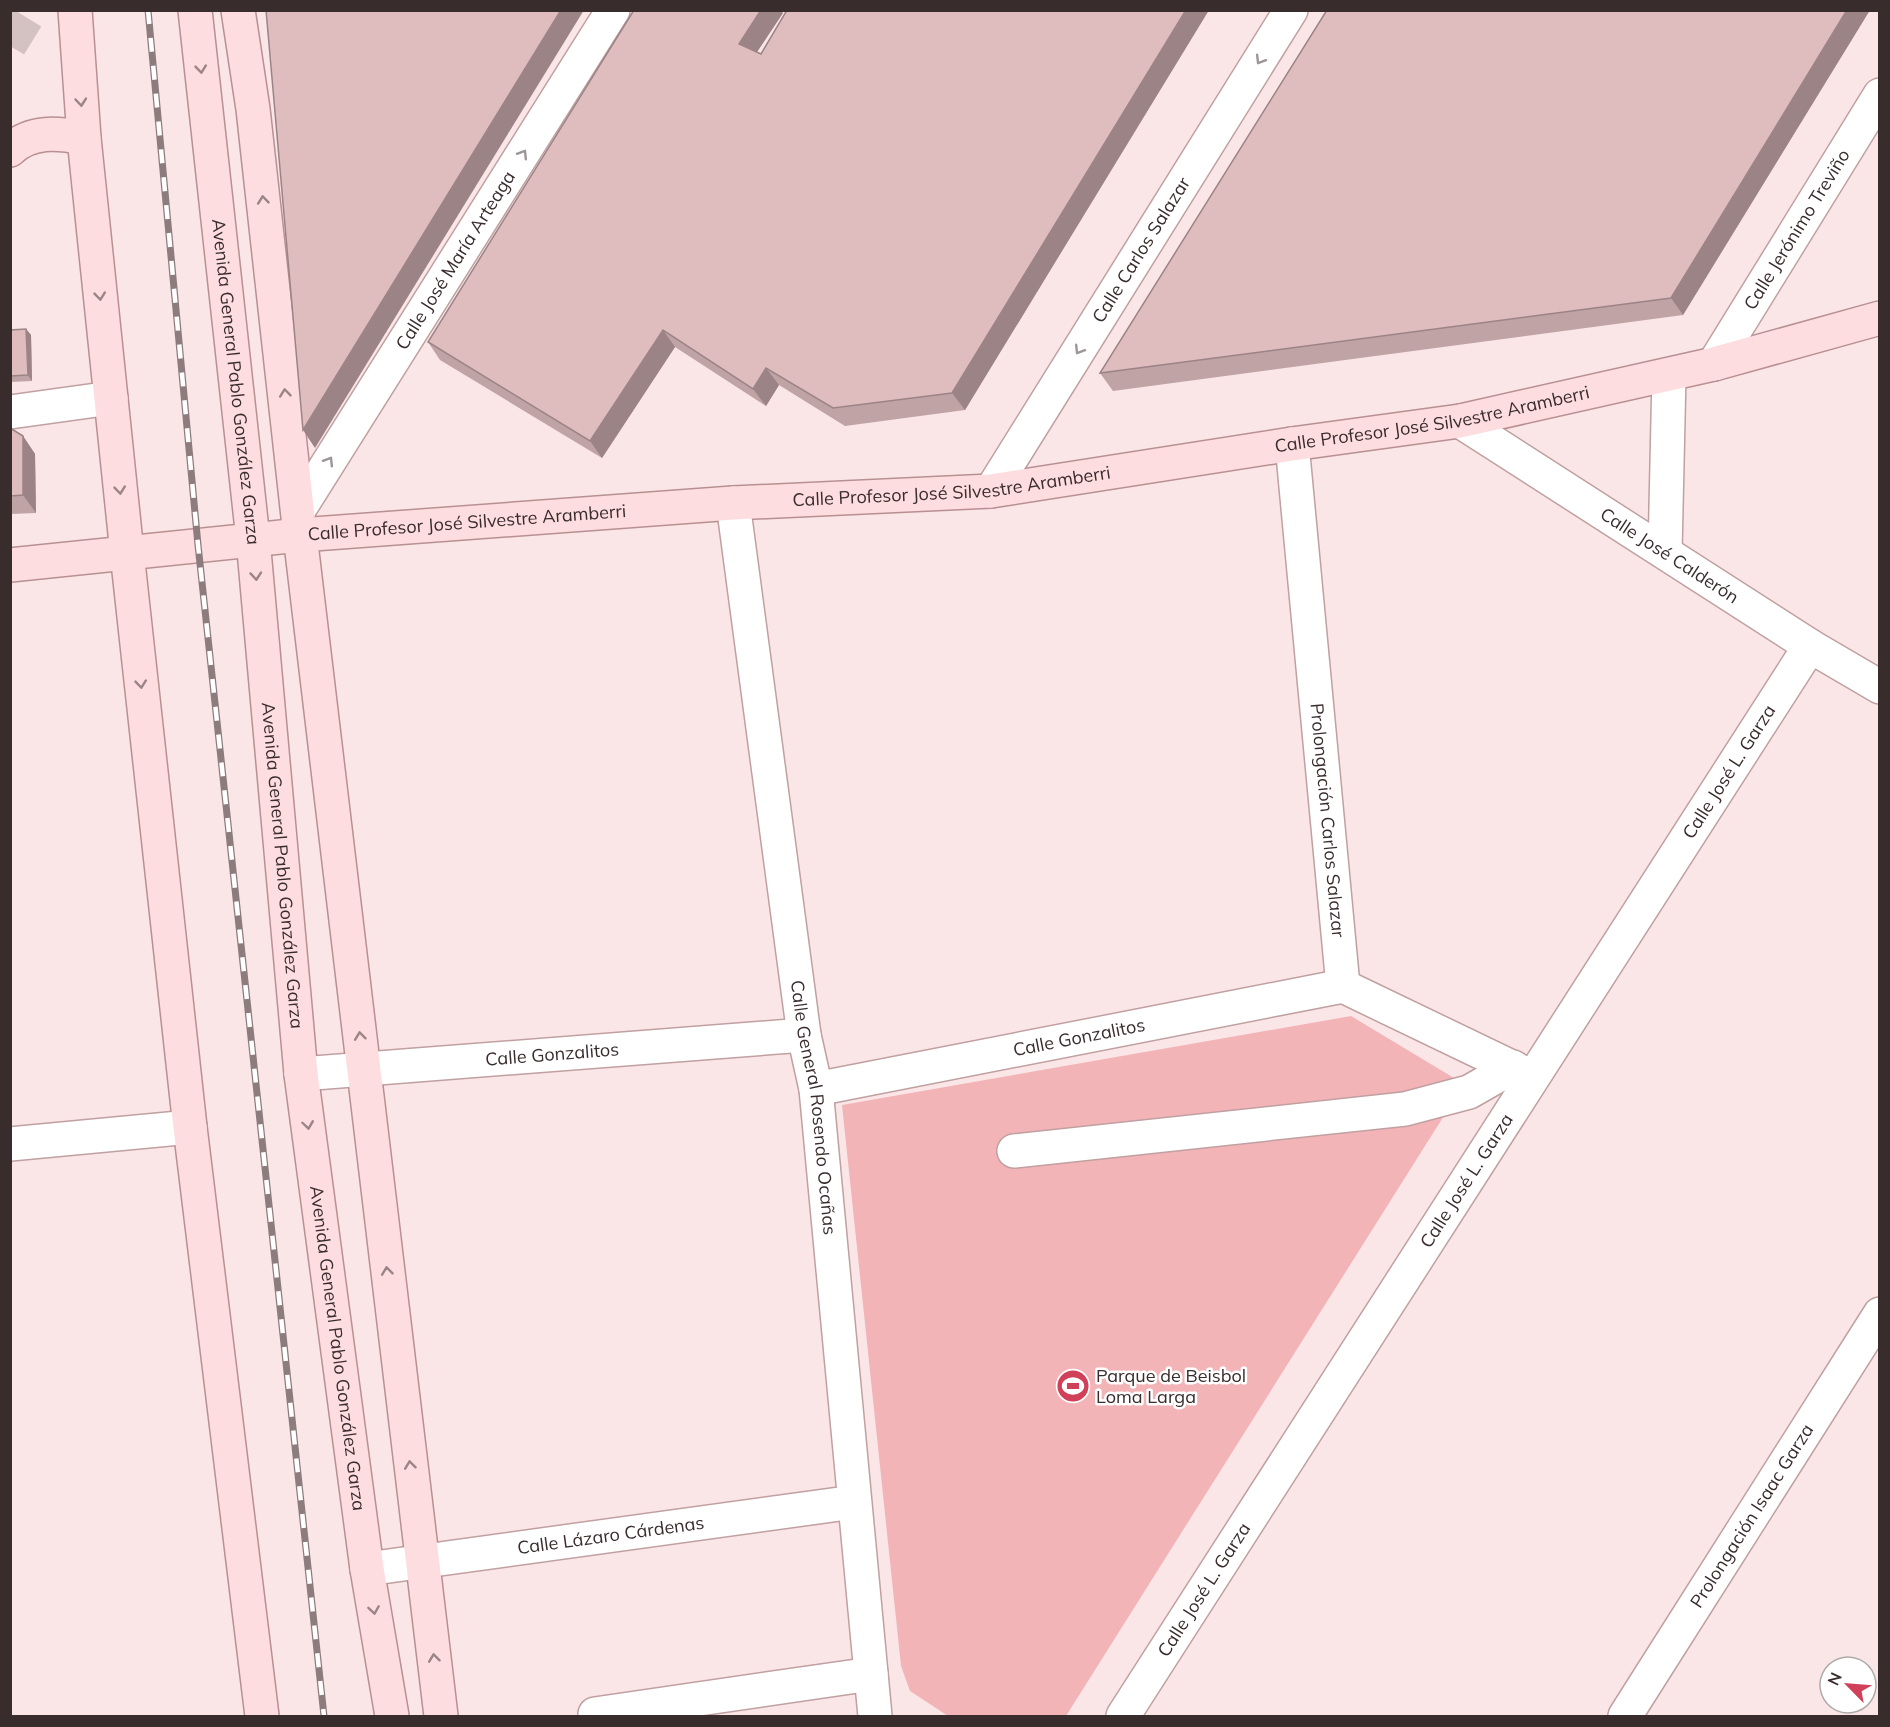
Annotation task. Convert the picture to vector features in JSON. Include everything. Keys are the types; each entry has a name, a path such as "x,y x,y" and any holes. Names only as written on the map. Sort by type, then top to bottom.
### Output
{"main road":[{"path":"75,10 84,138 127,553 190,1127 262,1716"},
{"name":"Avenida General Pablo González Garza","path":"195,10 253,539 301,1074 367,1569 392,1716"},
{"path":"238,10 253,109 299,523 441,1716"},
{"path":"10,150 33,137 55,132 84,138"},
{"name":"Calle Profesor José Silvestre Aramberri","path":"10,565 253,539 299,523 991,491 1292,444 1460,421 1714,364 1880,318"}],"street":[{"name":"Calle José María Arteaga","path":"299,523 613,10"},
{"name":"Calle Carlos Salazar","path":"991,491 1291,10"},
{"name":"Calle Jerónimo Treviño","path":"1714,364 1880,95"},
{"path":"1665,552 1669,375"},
{"path":"10,412 111,398"},
{"name":"Calle José Calderón","path":"1460,421 1810,646 1880,687"},
{"name":"Prolongación Carlos Salazar","path":"1292,444 1343,986"},
{"name":"Calle General Rosendo Ocañas","path":"733,503 804,1035 816,1089 876,1716"},
{"name":"Calle José L. Garza","path":"1124,1716 1523,1072 1810,646"},
{"path":"1343,986 1523,1072"},
{"name":"Calle Gonzalitos","path":"816,1089 1343,986"},
{"name":"Calle Gonzalitos","path":"301,1074 804,1035"},
{"path":"1014,1151 1405,1109 1469,1092 1523,1072"},
{"path":"10,1144 190,1127"},
{"name":"Prolongación Isaac Garza","path":"1625,1716 1880,1314"},
{"name":"Calle Lázaro Cárdenas","path":"367,1569 854,1502"},
{"path":"595,1714 871,1674"}],"shaded area":[{"name":"Parque de Beisbol Loma Larga","path":"1351,1016 1464,1084 1066,1716 948,1716 910,1691 901,1666 842,1105"}],"building":[{"path":"266,10 561,10 303,430"},
{"path":"634,10 761,10 739,44 761,54 787,10 1186,10 952,393 833,408 766,368 753,389 663,330 590,441 428,342"},
{"path":"1327,10 1847,10 1671,298 1100,373"},
{"path":"26,329 28,375 10,376 10,330"},
{"path":"10,428 23,436 23,495 10,496"}],"tunnel":[{"path":"10,46 32,10"}],"railway":[{"path":"148,10 198,545 324,1716"}],"place":[{"name":"Parque de Beisbol Loma Larga","path":"1073,1386"}]}
